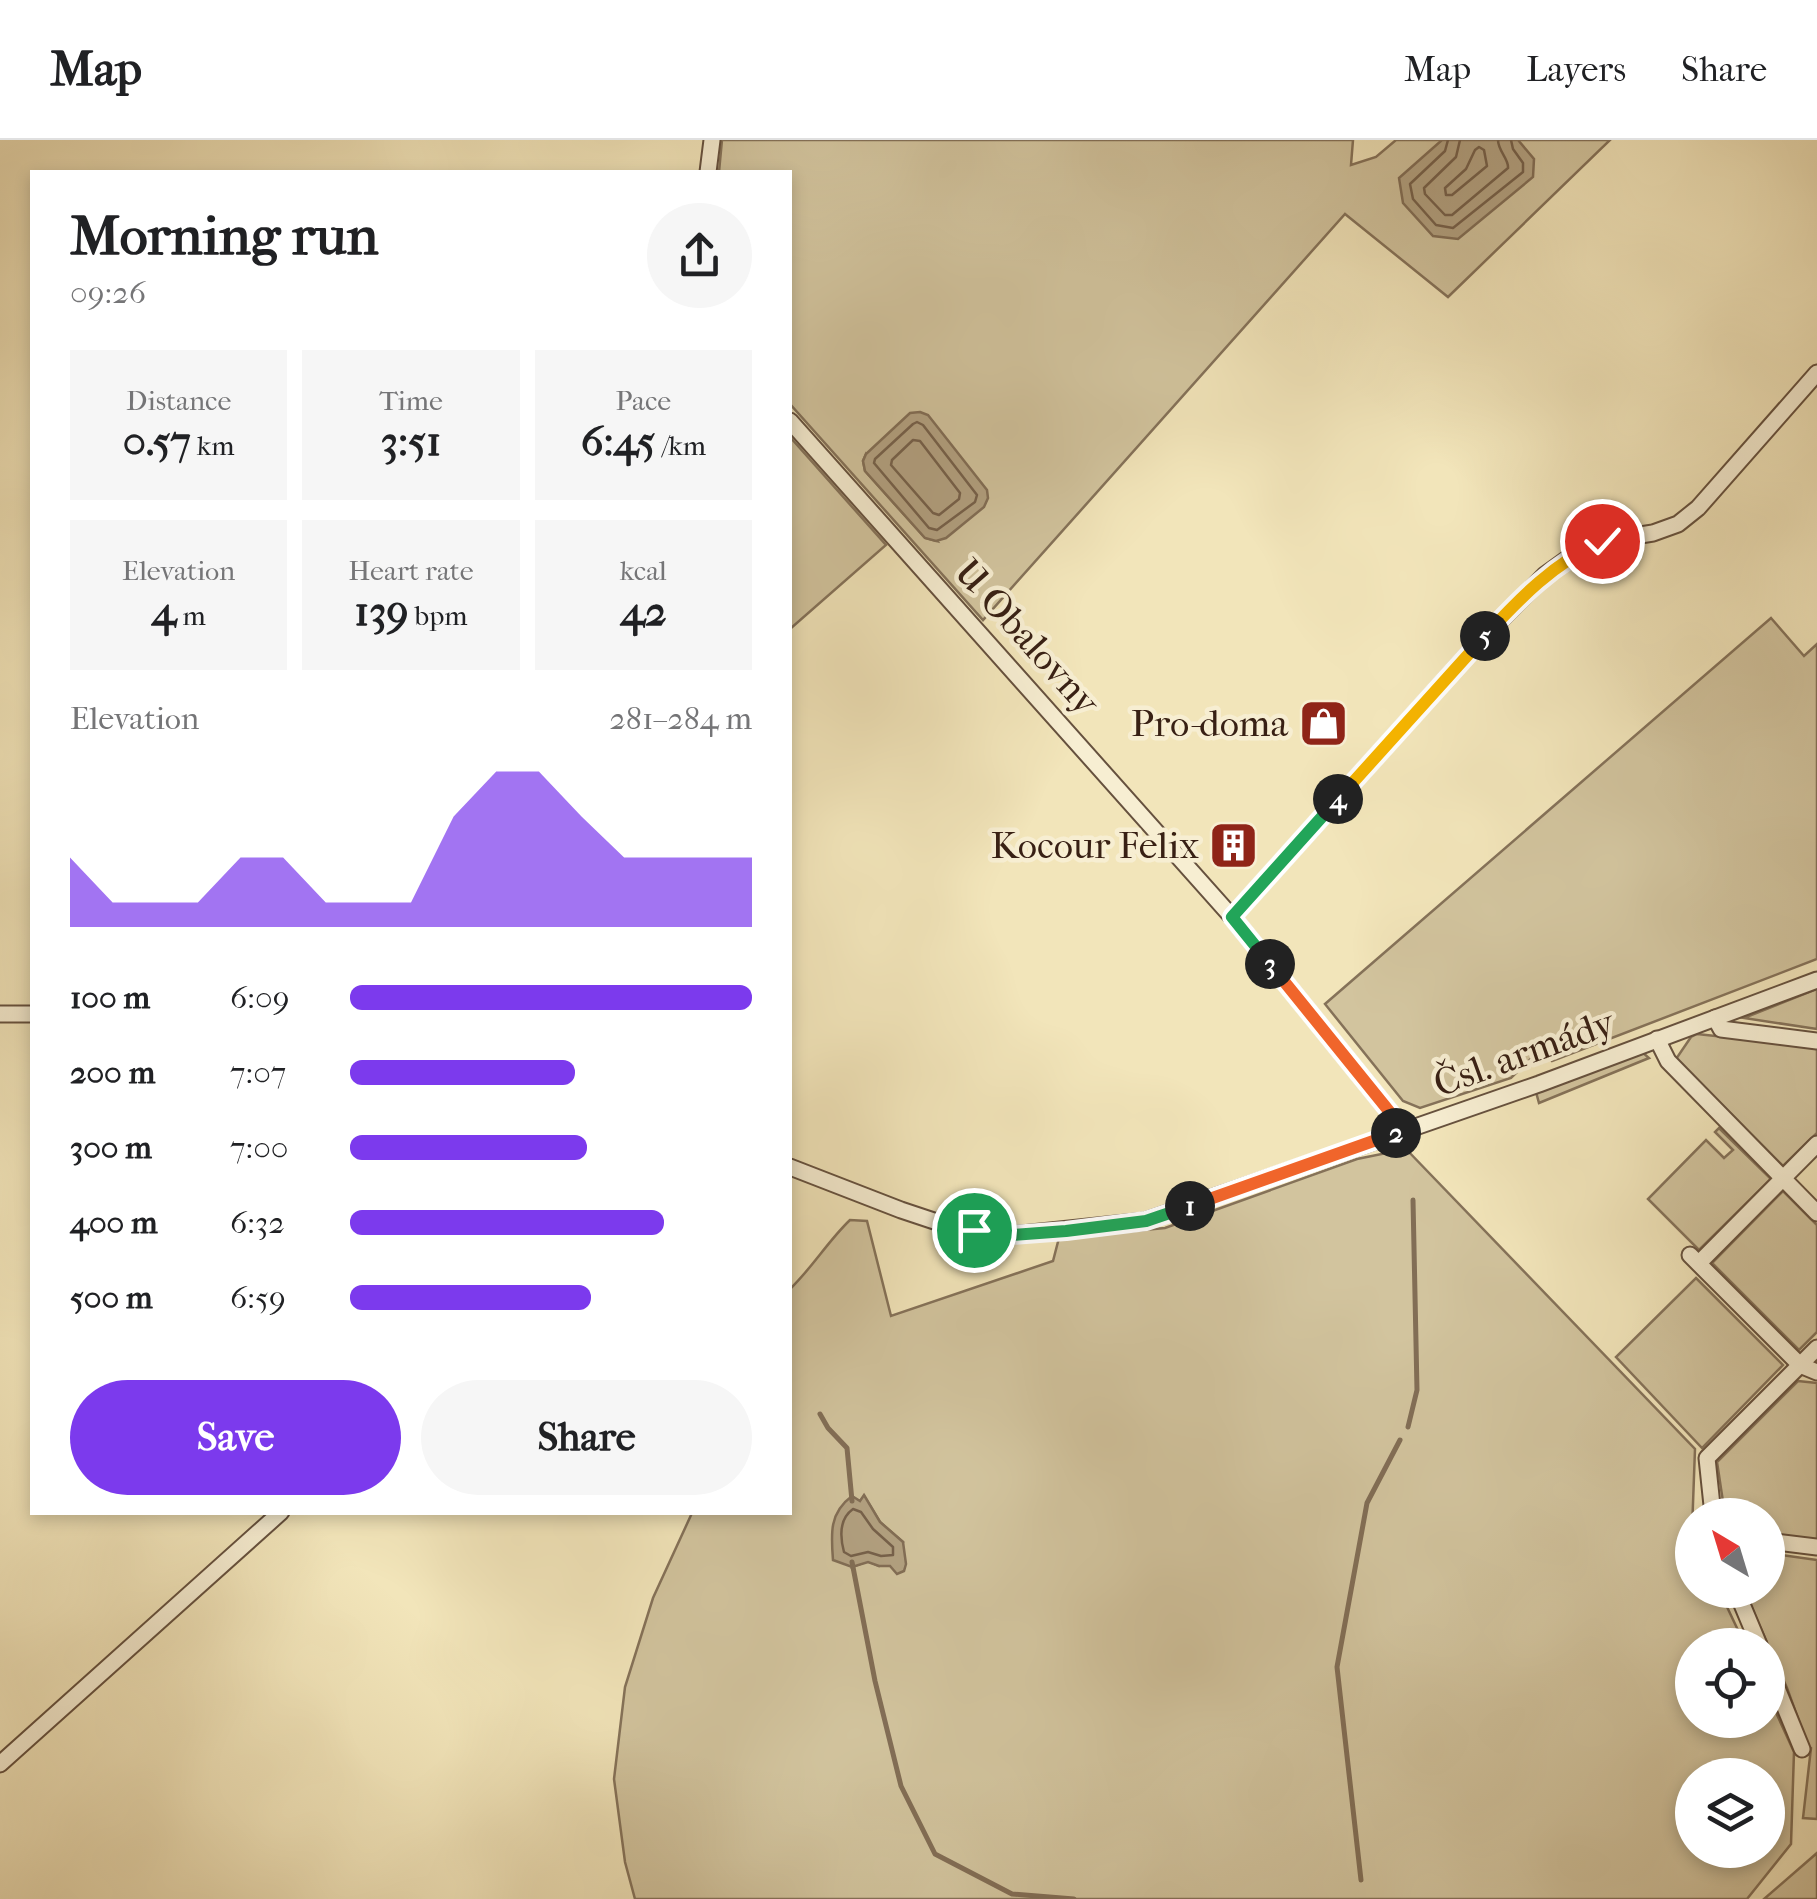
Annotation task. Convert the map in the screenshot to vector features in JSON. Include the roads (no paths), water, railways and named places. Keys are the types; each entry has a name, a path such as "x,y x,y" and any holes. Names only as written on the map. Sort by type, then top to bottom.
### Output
{"street":[{"path":"708,170 712,140"},
{"path":"1232,917 1481,640 1545,575 1577,552 1602,541 1653,533 1678,524 1698,508 1817,373"},
{"name":"U Obalovny","path":"792,423 1232,917 1402,1132"},
{"name":"Čsl. armády","path":"792,1168 936,1222 1012,1235 1146,1221 1539,1084 1817,980"},
{"path":"0,1014 30,1014"},
{"path":"1715,1018 1720,1030 1817,1041"},
{"path":"1657,1039 1668,1061 1817,1212"},
{"path":"1817,1144 1694,1259 1800,1365 1817,1372"},
{"path":"1711,1498 1707,1458 1817,1348"},
{"path":"0,1764 278,1515"},
{"path":"1785,1543 1817,1547"},
{"path":"1785,1708 1802,1750"}],"water":[{"path":"1442,140 1518,140 1534,159 1533,177 1458,239 1433,236 1403,203 1399,178"},
{"path":"910,413 928,415 987,490 988,498 984,507 946,538 936,541 925,538 865,471 863,461"},
{"path":"864,1495 880,1522 903,1542 904,1571 897,1574 890,1566 868,1562 852,1567 833,1560 835,1517 852,1496 860,1501"}],"waterway":[{"path":"1408,1427 1417,1390 1413,1200"},
{"path":"820,1414 847,1448 852,1501"},
{"path":"1361,1880 1337,1667 1367,1503 1400,1440"},
{"path":"852,1562 901,1786 935,1854 1012,1894 1074,1899"}],"place":[{"name":"Pro-doma","path":"1323,723"},
{"name":"Kocour Felix","path":"1234,845"}]}
